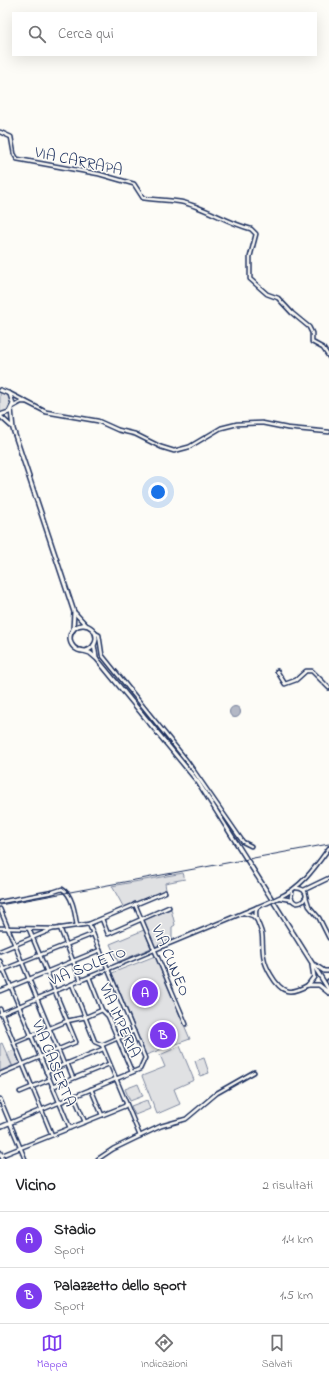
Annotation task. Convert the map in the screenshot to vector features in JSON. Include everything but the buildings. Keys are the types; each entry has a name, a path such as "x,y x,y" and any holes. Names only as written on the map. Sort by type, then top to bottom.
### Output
{"main road":[{"path":"0,390 7,392 12,397 13,429 74,612 73,630 70,642 73,646 97,659 183,763 227,826 329,991"},
{"path":"0,415 6,414 12,408"},
{"path":"0,415 13,429"},
{"path":"74,612 95,632 94,643 97,659"},
{"path":"73,630 80,625 87,625"},
{"path":"80,650 88,649 94,643"},
{"path":"308,957 318,968 324,971 329,971"},
{"path":"308,957 314,974 312,981 308,985"},
{"path":"308,985 319,985 329,991"}],"street":[{"name":"VIA CARRAPA","path":"0,132 11,137 14,154 17,159 99,174 134,184 143,198 181,202 219,215 242,227 251,228 256,234 250,257 250,280 267,294 278,298 292,313 309,327 312,333 312,342 323,348 329,357"},
{"path":"7,392 54,414 106,424 174,451 189,446 221,428 236,424 262,423 287,428 329,432"},
{"path":"12,408 21,402 27,402"},
{"path":"95,632 99,635 102,656 187,761 243,842 251,846"},
{"path":"277,671 285,684 296,680 306,670 312,671 329,688"},
{"path":"183,763 187,761"},
{"path":"292,900 292,892 304,881 329,848"},
{"path":"301,903 310,888 315,884 329,878"},
{"path":"304,881 303,889 309,906 320,918 329,938"},
{"path":"296,888 310,888"},
{"path":"0,902 47,894 62,889 67,893 72,905 77,926"},
{"path":"0,951 55,929 89,924 165,892"},
{"name":"VIA SOLETO","path":"1,1014 292,892"},
{"path":"278,898 292,900 295,903 301,903 309,906"},
{"name":"VIA CUNEO","path":"135,904 186,1024"},
{"path":"254,915 258,907"},
{"path":"102,919 108,934 169,908"},
{"path":"0,909 58,1050 73,1078"},
{"path":"251,910 257,920 262,935 264,959 276,983 280,988 289,992 300,990 308,985"},
{"path":"244,913 254,915"},
{"path":"0,1127 140,1069 145,1058 89,924"},
{"path":"0,928 55,929"},
{"path":"60,928 81,981"},
{"path":"0,1074 76,1042 29,929"},
{"path":"0,971 93,934"},
{"path":"0,991 100,950"},
{"name":"VIA CASERTA","path":"0,960 70,1128"},
{"name":"VIA IMPERIA","path":"89,977 102,1010 108,1016 132,1072"},
{"path":"72,984 95,1042 102,1045 134,1031"},
{"path":"0,1009 52,1135"},
{"path":"14,1043 67,1021 86,1017 102,1010"},
{"path":"102,1045 140,1136"},
{"path":"46,1072 103,1049"},
{"path":"52,1087 109,1064"},
{"path":"98,1159 113,1149 161,1126 186,1119 199,1106 223,1089 254,1072"},
{"path":"20,1092 49,1080"},
{"path":"91,1089 102,1115"},
{"path":"74,1096 84,1122"},
{"path":"0,1099 24,1159"},
{"path":"3,1159 0,1155 125,1106 126,1104"}],"shaded area":[{"path":"0,392 8,395 11,403 8,410 0,413"},
{"path":"235,706 239,708 241,712 239,716 235,718 231,716 229,712 231,708"},
{"path":"183,873 185,879 165,883 166,890 124,908 112,886"},
{"path":"171,909 175,925 172,927 172,939 155,947 144,920"},
{"path":"144,930 151,948 118,962 110,944"},
{"path":"155,956 190,1039 146,1055 112,973"},
{"path":"2,1043 12,1066 0,1071 0,1044"},
{"path":"180,1046 194,1080 174,1089 180,1104 157,1114 142,1076 165,1067 160,1055"},
{"path":"14,1050 20,1064 13,1067 7,1053"},
{"path":"204,1058 209,1073 200,1076 195,1061"},
{"path":"138,1084 143,1096 130,1101 125,1089"},
{"path":"147,1100 150,1109 135,1115 131,1106"}],"railway":[{"path":"0,905 329,844"}],"place":[{"name":"Stadio","path":"145,993"},
{"name":"Palazzetto dello sport","path":"163,1035"}]}
